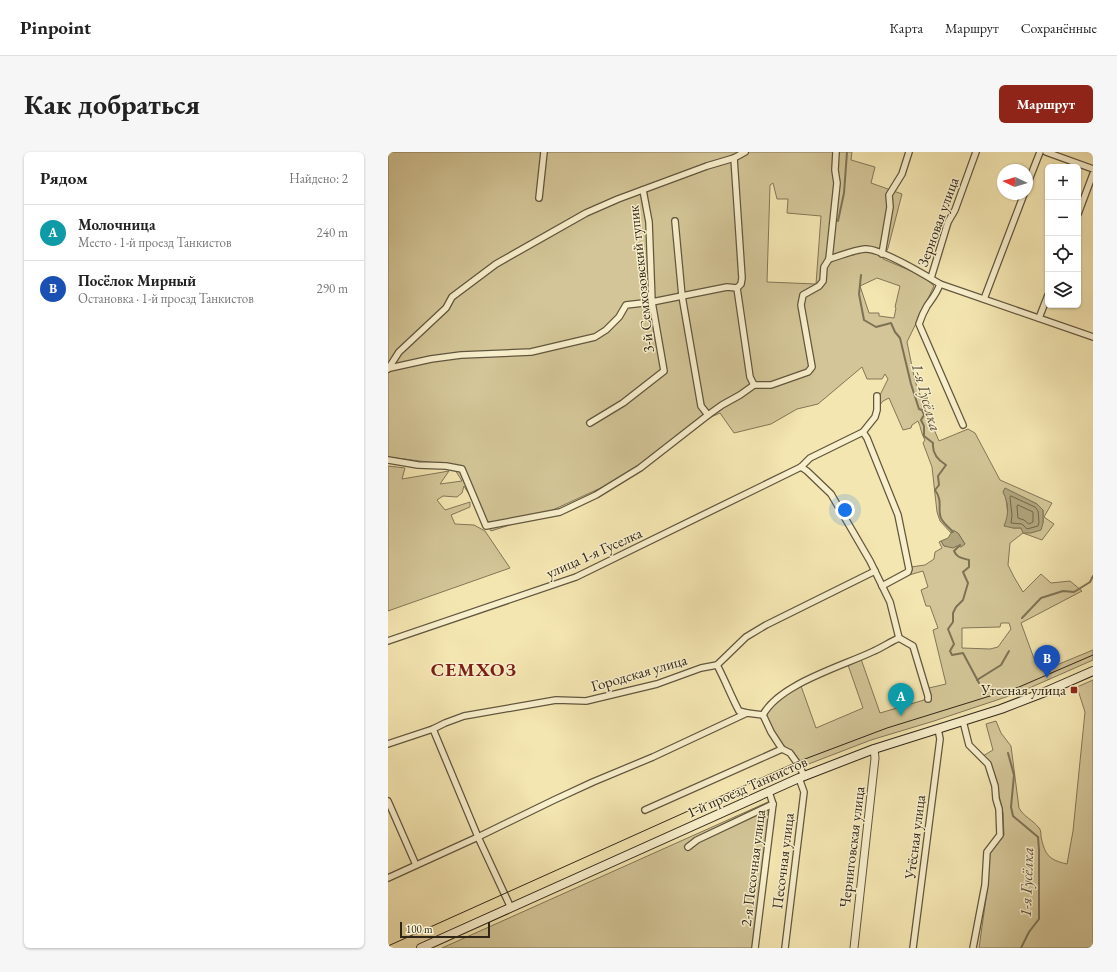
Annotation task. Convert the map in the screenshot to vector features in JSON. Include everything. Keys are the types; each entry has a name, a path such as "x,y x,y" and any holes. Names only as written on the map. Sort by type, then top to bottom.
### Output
{"main road":[{"name":"1-й проезд Танкистов","path":"421,948 802,777 874,749 964,721 1028,698 1093,671"}],"street":[{"path":"539,198 544,152"},
{"path":"389,368 399,352 446,308 452,297 491,268 586,213 642,190 707,166 734,158 745,152"},
{"path":"388,460 418,465 446,466 462,469 486,526 560,512 596,495 640,468 708,415 754,385 771,386 808,372 812,367 801,305 803,295 819,286 823,281 824,267 828,258 837,183 835,170 836,152"},
{"path":"882,254 890,207 889,195 902,174 909,152"},
{"name":"Зерновая улица","path":"931,278 948,222 955,210 976,152"},
{"path":"1033,170 1040,152"},
{"path":"1046,152 1093,169"},
{"path":"734,158 742,278 741,284 737,288"},
{"path":"1081,206 1093,174"},
{"name":"3-й Семхозовский тупик","path":"590,423 624,404 664,371 652,302 649,222 642,190"},
{"path":"984,299 1022,200"},
{"path":"675,221 682,296 701,406 708,415"},
{"path":"828,258 864,249 874,250 920,271 940,284 1093,337"},
{"path":"940,284 919,324 963,425"},
{"path":"389,368 431,359 461,355 531,352 595,337 606,330 619,317 626,305 652,302 727,287 737,288"},
{"path":"737,288 750,377 754,385"},
{"path":"1040,318 1045,304"},
{"name":"улица 1-я Гуселка","path":"388,641 576,577 801,467 810,458 863,432 875,417 877,410 877,396"},
{"path":"863,432 867,438 898,515 909,569 908,572 882,586"},
{"path":"801,467 831,494 875,571 890,602 899,638 913,646 928,698"},
{"path":"875,571 746,637 717,665 739,711 763,715 779,697 800,684 899,638"},
{"name":"Городская улица","path":"388,744 433,729 464,716 556,700 586,701 657,684 701,668 717,665"},
{"path":"388,878 580,788 653,758 747,713"},
{"name":"Песочная улица","path":"763,715 771,732 782,749 790,753 800,767 804,792 785,948"},
{"path":"964,721 969,745 988,764 995,786 996,799 1000,809 1000,835 987,852 985,885 973,948"},
{"path":"433,729 478,837 511,908"},
{"name":"Утёсная улица","path":"913,948 940,739 938,729"},
{"path":"645,810 782,749"},
{"name":"Черниговская улица","path":"854,948 875,758 874,749"},
{"name":"2-я Песочная улица","path":"755,948 773,804 769,792"},
{"path":"388,801 416,865"},
{"path":"688,847 697,840 773,804"}],"shaded area":[{"path":"388,152 852,152 851,160 875,167 871,183 902,194 888,248 883,259 923,276 934,286 907,342 915,381 939,441 968,429 975,433 1000,480 1052,503 1044,517 1054,524 1042,540 1023,533 1010,543 1008,565 1023,592 1041,574 1051,583 1070,581 1082,591 1021,623 1036,664 1042,671 1093,650 1093,660 1018,693 871,740 806,765 803,765 792,750 788,750 773,732 767,720 770,706 787,693 801,686 816,728 863,708 848,665 861,659 880,713 924,700 929,688 946,684 933,630 938,628 930,606 926,606 921,590 928,587 923,571 909,575 911,567 925,565 934,559 935,552 942,548 939,542 941,541 944,546 959,546 965,544 958,533 952,531 951,533 940,521 937,512 932,467 923,443 925,440 918,421 912,425 911,428 903,430 889,398 883,401 879,406 878,399 888,379 885,374 882,379 867,379 862,367 818,404 797,409 771,424 734,433 720,413 709,418 642,469 544,514 491,531 464,486 462,493 457,497 443,496 437,500 445,510 470,502 470,507 451,515 455,524 474,525 485,531 510,568 388,611 388,466 405,468 402,479 449,471 440,484 462,481 452,465 388,457","holes":["773,183 777,199 788,199 787,213 821,216 816,284 767,282 770,185","877,278 900,286 894,318 879,316 879,313 869,313 860,286","1024,498 1037,504 1043,510 1043,523 1021,528 1013,528 1008,515 1006,499","1001,623 1009,623 1011,629 998,647 990,649 962,648 962,628 1000,627"]},
{"path":"1093,680 1093,948 979,948 988,884 989,853 1004,835 1003,813 997,786 983,756 993,750 986,724 996,721 1001,733 1011,746 1019,808 1023,814 1040,829 1044,848 1049,856 1056,861 1067,864 1073,831 1085,712 1077,687"},
{"path":"768,802 772,803 753,948 442,948"}],"water":[{"path":"1005,488 1037,504 1043,510 1043,523 1041,530 1031,533 1023,533 1021,528 1004,526 1008,509 1003,492"},
{"path":"953,530 958,533 965,544 961,547 957,546 953,548 944,546 941,541 948,538"}],"waterway":[{"name":"1-я Гусёлка","path":"838,221 844,193 847,152"},
{"name":"1-я Гусёлка","path":"861,275 859,294 864,320 876,327 891,323 895,332 900,338 911,384 919,409 922,410 924,415 921,420 924,426 924,436 933,443 933,450 936,456 946,465 938,476 939,485 935,490 938,494 940,502 940,517 953,532"},
{"name":"1-я Гусёлка","path":"960,545 954,551 958,556 969,560 969,567 963,572 968,583 963,600 956,607 953,613 953,622 948,629 954,644 950,651 952,655 963,653 979,683"},
{"path":"1022,618 1041,598 1063,591 1074,592 1090,582 1093,576"},
{"path":"977,680 1001,665 1009,651"},
{"name":"1-я Гусёлка","path":"1008,753 1014,775 1011,807 1013,816 1038,837 1039,850 1039,919 1029,932 1021,948"}],"tram line":[{"path":"388,946 797,762 887,728 1019,687 1093,655"}],"place":[{"name":"Посёлок Мирный","path":"1047,678"},
{"name":"Утесная улица","path":"1074,690"},
{"name":"Молочница","path":"901,716"}],"district":[{"name":"СЕМХОЗ","path":"474,669"}]}
